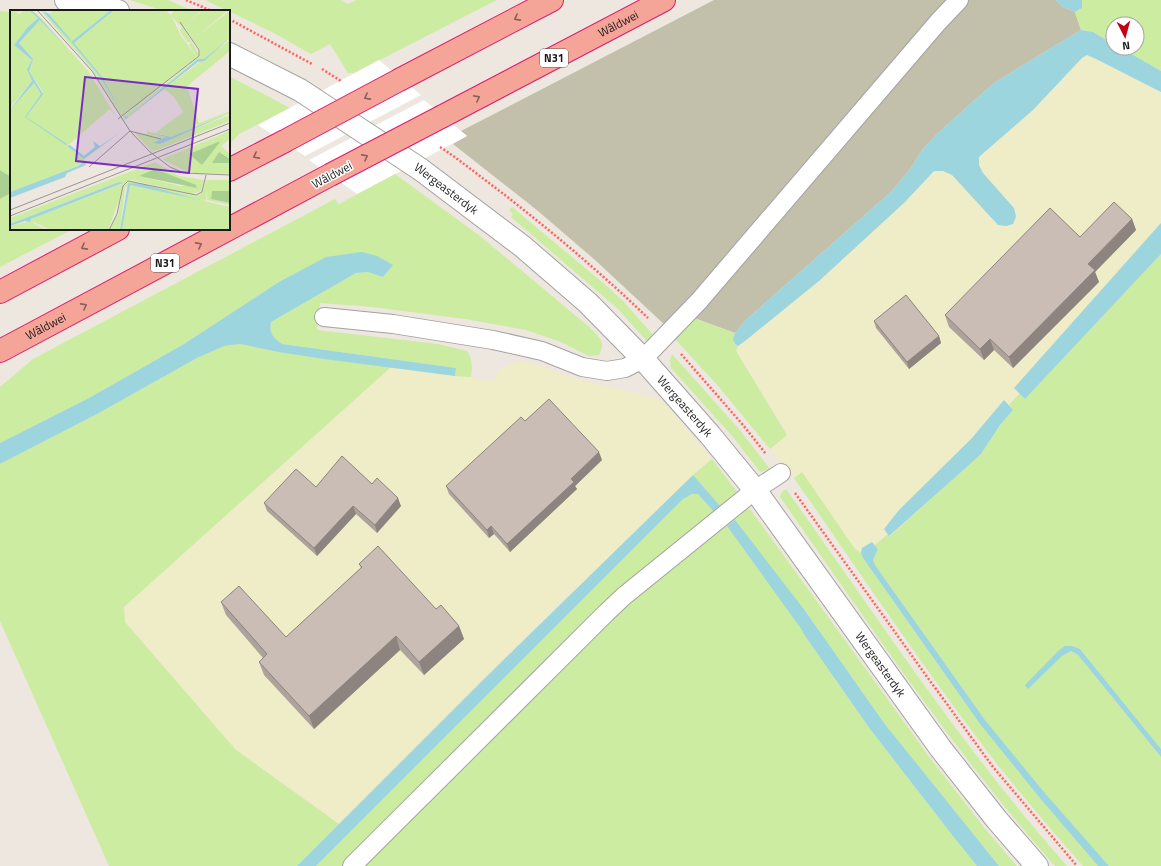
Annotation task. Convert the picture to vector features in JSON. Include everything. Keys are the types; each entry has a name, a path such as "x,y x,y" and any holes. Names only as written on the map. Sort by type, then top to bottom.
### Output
{"highway":[{"path":"230,169 552,0"},
{"name":"Wâldwei","path":"230,228 664,0"},
{"path":"0,292 116,230"},
{"name":"Wâldwei","path":"0,351 227,230"}],"street":[{"path":"66,0 113,10"},
{"name":"Wergeasterdyk","path":"230,55 300,90 420,169 522,246 588,303 643,359 710,435 755,490 941,749 997,820 1036,866"}],"lane":[{"path":"324,317 393,324 493,340 542,351 582,367 606,371 625,368 643,359 699,301 934,27 959,0"},
{"path":"352,866 624,596 755,490 780,473"}],"path":[{"path":"186,0 210,10"}],"shaded area":[{"path":"714,0 1056,0 1063,7 1075,12 1081,30 994,83 938,133 922,150 911,168 892,191 746,320 735,333 694,318 676,340 666,326 595,260 538,211 453,144 467,136 461,131"}],"green space":[{"path":"130,0 168,0 191,10 161,10"},
{"path":"205,0 341,0 348,4 356,0 497,0 354,73 348,73 330,44 311,54 272,32 230,12 230,10 226,10"},
{"path":"1082,0 1161,0 1161,71 1135,56 1145,56 1145,16 1105,16 1105,39 1093,32 1081,30 1075,12 1082,8"},
{"path":"0,11 10,12 10,176 0,170"},
{"path":"1087,55 1161,92 1161,223 1015,388 1020,393 1009,405 1004,400 972,438 884,529 888,534 875,545 873,542 862,548 861,553 855,549 802,473 794,478 770,449 787,434 736,351 738,346 819,281 905,202 934,171 943,170 952,175 998,225 1014,208 983,173 979,165 979,157 1033,110 1082,58"},
{"path":"230,77 290,108 239,134 230,144"},
{"path":"0,170 10,176 10,194 0,199"},
{"path":"395,174 480,236 588,326 602,342 599,355 589,356 561,342 526,330 465,319 372,307 320,303 317,330 438,344 467,351 472,367 471,377 455,376 456,368 282,344 272,335 271,322 356,273 368,272 383,277 392,265 279,282 184,344 89,398 0,443 0,387 33,359 335,199 339,204"},
{"path":"10,194 10,230 71,230 0,267 0,199"},
{"path":"512,207 608,287 625,303 654,336 650,340 646,340 618,309 511,217 513,214 509,210"},
{"path":"1161,254 1161,749 1080,649 1066,646 1028,688 1062,656 1071,651 1078,655 1161,757 1161,866 1109,866 1044,792 985,720 875,565 873,560 878,549 875,545 888,534 890,536 981,454 1000,425 1013,410 1009,405 1020,393 1025,399"},
{"path":"694,318 735,333 733,339 735,344 738,346 736,351 787,435 770,449 719,387 676,340"},
{"path":"240,344 278,352 391,367 124,607 125,622 236,750 339,824 297,866 109,866 0,621 0,464 97,414 197,358 224,346"},
{"path":"672,354 738,428 770,469 760,472 733,437 671,368 670,361"},
{"path":"521,361 583,381 653,397 663,402 712,459 669,498 484,679 339,824 236,750 125,622 124,607 391,367 493,381 499,370 510,364"},
{"path":"712,459 738,493 346,866 316,866 683,498 692,494 698,494 715,513 721,507 693,475"},
{"path":"802,472 855,549 861,553 863,558 980,724 1039,797 1098,866 1083,866 997,764 945,694 794,478"},
{"path":"786,489 887,634 956,729 992,776 1067,866 1055,866 981,777 946,732 780,497 782,492"},
{"path":"750,509 930,758 986,830 1017,866 999,866 884,723 806,612 727,526 803,630 803,633 870,729 977,866 359,866 604,622 742,511"}],"water":[{"path":"1056,0 1082,0 1082,8 1075,12 1063,7"},
{"path":"1081,30 1093,32 1105,39 1105,56 1135,56 1161,71 1161,92 1087,55 1082,58 1033,110 979,157 979,165 983,173 1014,208 1016,217 1013,224 1006,226 998,225 952,175 943,171 934,171 905,202 819,281 745,341 738,346 735,344 733,339 735,333 746,320 892,191 911,168 922,150 938,133 994,83"},
{"path":"1161,223 1161,254 1025,399 1014,388"},
{"path":"362,252 377,256 393,265 383,277 368,272 356,273 271,322 271,332 276,340 282,344 456,368 455,376 324,359 240,344 224,346 197,358 97,414 0,464 0,443 89,398 184,344 279,282 326,257"},
{"path":"1004,400 1013,410 1000,425 981,454 889,536 884,529 899,510 972,438"},
{"path":"693,475 721,507 715,513 698,494 692,494 683,499 316,866 297,866 484,679"},
{"path":"735,520 806,612 884,723 999,866 977,866 870,729 802,630 727,526"},
{"path":"872,542 878,549 873,560 875,565 985,720 1044,792 1109,866 1098,866 1039,797 980,724 863,558 861,553 862,548"},
{"path":"1065,646 1072,646 1080,649 1161,749 1161,757 1078,655 1071,651 1062,656 1028,689 1025,685 1058,651"}],"pier":[{"path":"379,60 421,95 305,156 258,125"},
{"path":"424,100 467,136 357,194 309,160"}],"building":[{"path":"1114,202 1132,219 1088,264 1095,270 1009,357 990,339 980,349 945,315 1050,208 1080,237"},
{"path":"906,295 939,336 907,362 874,321"},
{"path":"549,399 599,452 571,479 574,482 507,544 491,526 487,530 446,486 521,417 525,421"},
{"path":"342,456 372,484 377,478 398,498 375,525 353,506 314,548 264,503 296,469 316,487"},
{"path":"378,546 436,609 441,605 459,626 419,662 396,636 309,716 259,662 267,654 221,602 239,586 286,637 362,567 359,564"}]}
